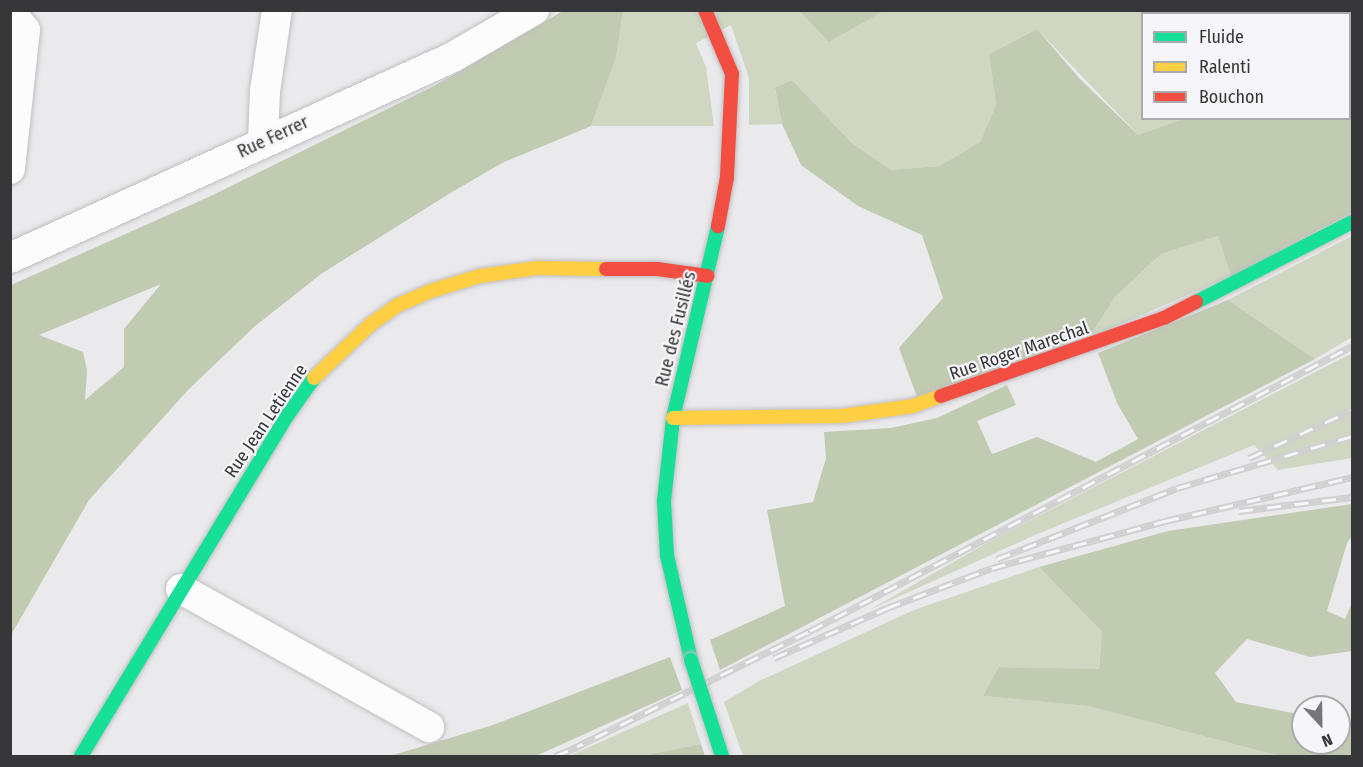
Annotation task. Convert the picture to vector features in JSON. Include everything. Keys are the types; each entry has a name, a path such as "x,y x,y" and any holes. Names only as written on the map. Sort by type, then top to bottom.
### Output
{"street":[{"path":"263,141 265,91 277,10"},
{"name":"Rue Ferrer","path":"10,258 263,141 453,57 534,10"},
{"name":"Rue des Fusillés","path":"705,10 732,74 734,97 728,177 708,276 673,418 665,475 665,523 675,594 691,660 722,756"},
{"path":"10,12 25,30 10,169"},
{"name":"Rue Roger Marechal","path":"673,418 842,416 913,406 1164,318 1353,222"},
{"name":"Rue Jean Letienne","path":"81,756 286,416 321,369 398,305 480,276 537,268 657,269 708,276"},
{"path":"181,590 429,727"}],"green space":[{"path":"563,11 623,11 616,58 591,126 502,163 452,192 321,274 254,327 188,390 89,500 11,635 11,285 213,195 436,85","holes":["161,284 124,329 124,367 85,400 87,370 83,352 39,335"]},
{"path":"623,11 799,11 829,42 884,11 1352,11 1352,111 1351,12 1141,12 1141,120 1180,120 1138,135 1037,29 989,54 996,105 980,142 939,166 891,170 852,143 792,80 775,89 782,124 749,125 749,78 731,25 696,43 706,67 714,126 591,126 616,58"},
{"path":"799,11 884,11 829,42"},
{"path":"1037,29 1079,78 1138,135 1180,120 1351,120 1352,111 1352,213 1231,276 1218,236 1161,254 1115,297 1089,338 917,397 899,348 943,298 922,235 858,206 801,165 782,124 775,88 792,80 852,143 891,170 939,166 980,142 996,105 989,54"},
{"path":"1218,236 1231,276 1089,338 1115,297 1161,254"},
{"path":"1352,236 1352,337 1315,359 1228,300"},
{"path":"1228,300 1315,359 720,670 710,640 785,606 767,510 813,502 826,458 824,432 891,428 937,418 1007,385 1016,405 977,421 992,454 1037,437 1096,462 1138,439 1117,403 1098,353"},
{"path":"1352,353 1352,458 1278,470 1254,445 1035,535 869,610 994,539"},
{"path":"1352,504 1352,536 1347,543 1327,611 1345,619 1352,603 1352,651 1310,657 1247,639 1215,673 1236,702 1291,713 1291,755 1351,755 1351,730 1352,756 1280,756 1088,706 983,696 999,667 1099,669 1102,632 1039,567 1168,531"},
{"path":"1039,567 1102,632 1099,669 1000,667 983,696 1088,706 1280,756 743,756 724,702 759,681 914,610"},
{"path":"670,657 682,690 536,756 390,756 493,725"},
{"path":"688,703 701,744 641,756 569,756"},
{"path":"701,744 705,756 641,756"}],"railway":[{"path":"570,750 810,631 1352,346"},
{"path":"1249,458 1352,410"},
{"path":"997,559 1177,488 1352,436"},
{"path":"774,658 887,608 992,568 1165,521 1352,477"},
{"path":"1239,511 1352,497"},
{"path":"555,756 577,747"}],"traffic: fast":[{"path":"1196,302 1352,222"},
{"path":"691,660 667,555 664,501 673,418 718,226"},
{"path":"81,756 287,416 314,378"},
{"path":"691,660 722,756"}],"traffic: slow":[{"path":"314,378 371,324 398,305 434,290 480,276 537,268 606,269"},
{"path":"673,418 842,416 913,406 941,396"}],"traffic: jam":[{"path":"705,10 732,74 727,177 718,226"},
{"path":"606,269 657,269 708,276"},
{"path":"941,396 1164,318 1196,302"}]}
